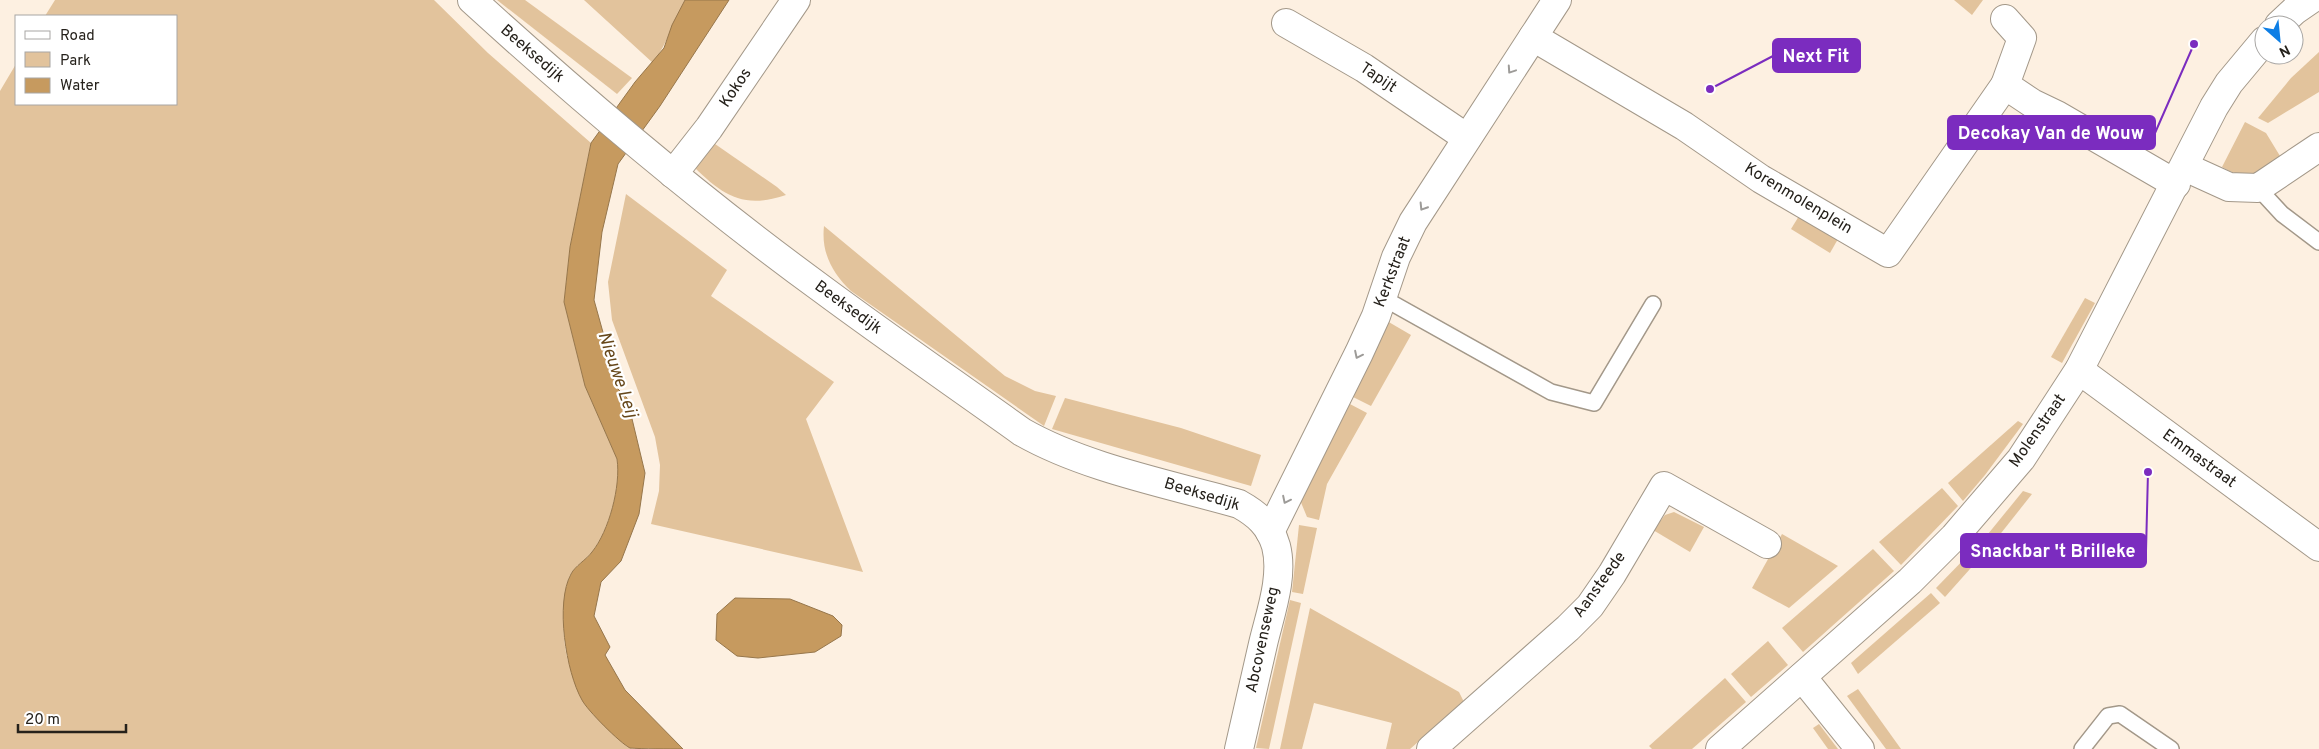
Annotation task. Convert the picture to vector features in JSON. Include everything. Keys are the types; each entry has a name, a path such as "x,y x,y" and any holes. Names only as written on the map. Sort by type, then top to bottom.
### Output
{"street":[{"name":"Beeksedijk","path":"472,0 589,104 673,174 821,288 1022,432 1046,446 1087,460 1239,504 1257,514 1270,532"},
{"name":"Kokos","path":"673,174 709,128 796,0"},
{"name":"Kerkstraat","path":"1270,532 1359,353 1383,298 1396,257 1413,222 1557,0"},
{"path":"2290,15 2310,0"},
{"name":"Korenmolenplein","path":"1533,36 1684,126 1761,179 1888,253 2005,85 2022,38 2005,19"},
{"name":"Tapijt","path":"1286,23 1364,68 1467,138"},
{"name":"Molenstraat","path":"1720,749 1910,581 1954,537 2021,459 2079,370 2229,83 2254,53"},
{"path":"2005,85 2032,103 2180,175 2229,186 2258,188 2319,147"},
{"name":"Emmastraat","path":"2079,370 2319,547"},
{"name":"Aansteede","path":"1431,749 1556,639 1590,606 1612,574 1664,486 1767,544"},
{"name":"Abcovenseweg","path":"1239,749 1275,592 1279,561 1276,545 1270,532"},
{"path":"1802,677 1860,749"}],"lane":[{"path":"2258,188 2282,214 2319,242"},
{"path":"1383,298 1551,392 1594,402 1653,304"},
{"path":"2082,749 2108,716 2120,714 2171,749"}],"green space":[{"path":"55,0 434,0 488,53 591,143 570,247 564,302 585,386 617,459 618,470 612,508 603,533 591,553 572,572 567,583 563,622 565,649 571,668 590,698 626,746 633,749 0,749 0,91 15,66 15,105 178,105 178,15 46,15"},
{"path":"497,0 525,0 632,78 617,94"},
{"path":"584,0 685,0 653,63"},
{"path":"1954,0 1983,0 1972,15"},
{"path":"2319,52 2319,92 2268,123 2258,118 2291,78"},
{"path":"2245,122 2266,133 2280,156 2279,159 2264,169 2246,175 2231,172 2222,167"},
{"path":"705,137 786,195 756,201 744,200 722,191 690,163"},
{"path":"626,194 727,270 711,296 834,382 806,419 863,572 651,524 659,491 660,465 655,437 612,320 608,282"},
{"path":"1799,216 1838,239 1830,253 1791,229"},
{"path":"824,226 1005,376 1035,391 1056,396 1044,426 851,291 838,277 829,262 824,245"},
{"path":"2085,298 2095,303 2062,363 2051,357"},
{"path":"1387,321 1411,335 1371,406 1351,396"},
{"path":"1065,398 1181,428 1261,455 1251,486 1052,429"},
{"path":"1348,403 1367,413 1327,484 1319,520 1307,517 1300,500"},
{"path":"2018,421 2023,424 1963,501 1948,483"},
{"path":"1942,488 1958,506 1901,565 1879,542"},
{"path":"2023,491 2032,494 1998,537 1988,534"},
{"path":"1674,512 1704,527 1690,552 1653,530 1665,515"},
{"path":"1299,525 1317,528 1303,594 1292,592"},
{"path":"1782,534 1838,566 1789,608 1752,588"},
{"path":"1873,549 1894,571 1803,652 1782,628"},
{"path":"1974,549 1986,551 1945,597 1936,588"},
{"path":"1931,593 1940,603 1858,674 1851,663"},
{"path":"1290,600 1301,603 1269,749 1256,748"},
{"path":"1310,608 1459,692 1464,702 1410,749 1386,749 1392,723 1314,703 1302,749 1280,749"},
{"path":"1768,641 1788,665 1751,697 1731,674"},
{"path":"1725,678 1746,702 1692,749 1652,749 1649,746"},
{"path":"1858,689 1901,749 1886,749 1847,696"},
{"path":"1819,724 1838,749 1828,749 1813,728"}],"water":[{"path":"685,0 729,0 660,106 618,164 602,232 594,300 604,336 603,349 617,388 627,398 645,473 639,514 621,561 601,582 594,616 610,647 605,655 625,690 683,749 630,748 604,726 582,700 571,673 564,637 563,619 566,587 573,571 592,552 604,532 615,495 618,470 617,459 585,386 564,302 570,247 591,143 635,82 664,48 672,25"},
{"path":"735,598 790,599 833,616 842,625 841,636 815,652 758,658 737,656 716,640 717,614"}],"place":[{"name":"Decokay Van de Wouw","path":"2194,44"},
{"name":"Next Fit","path":"1710,89"},
{"name":"Snackbar 't Brilleke","path":"2148,472"}],"water label":[{"name":"Nieuwe Leij","path":"617,375"}]}
